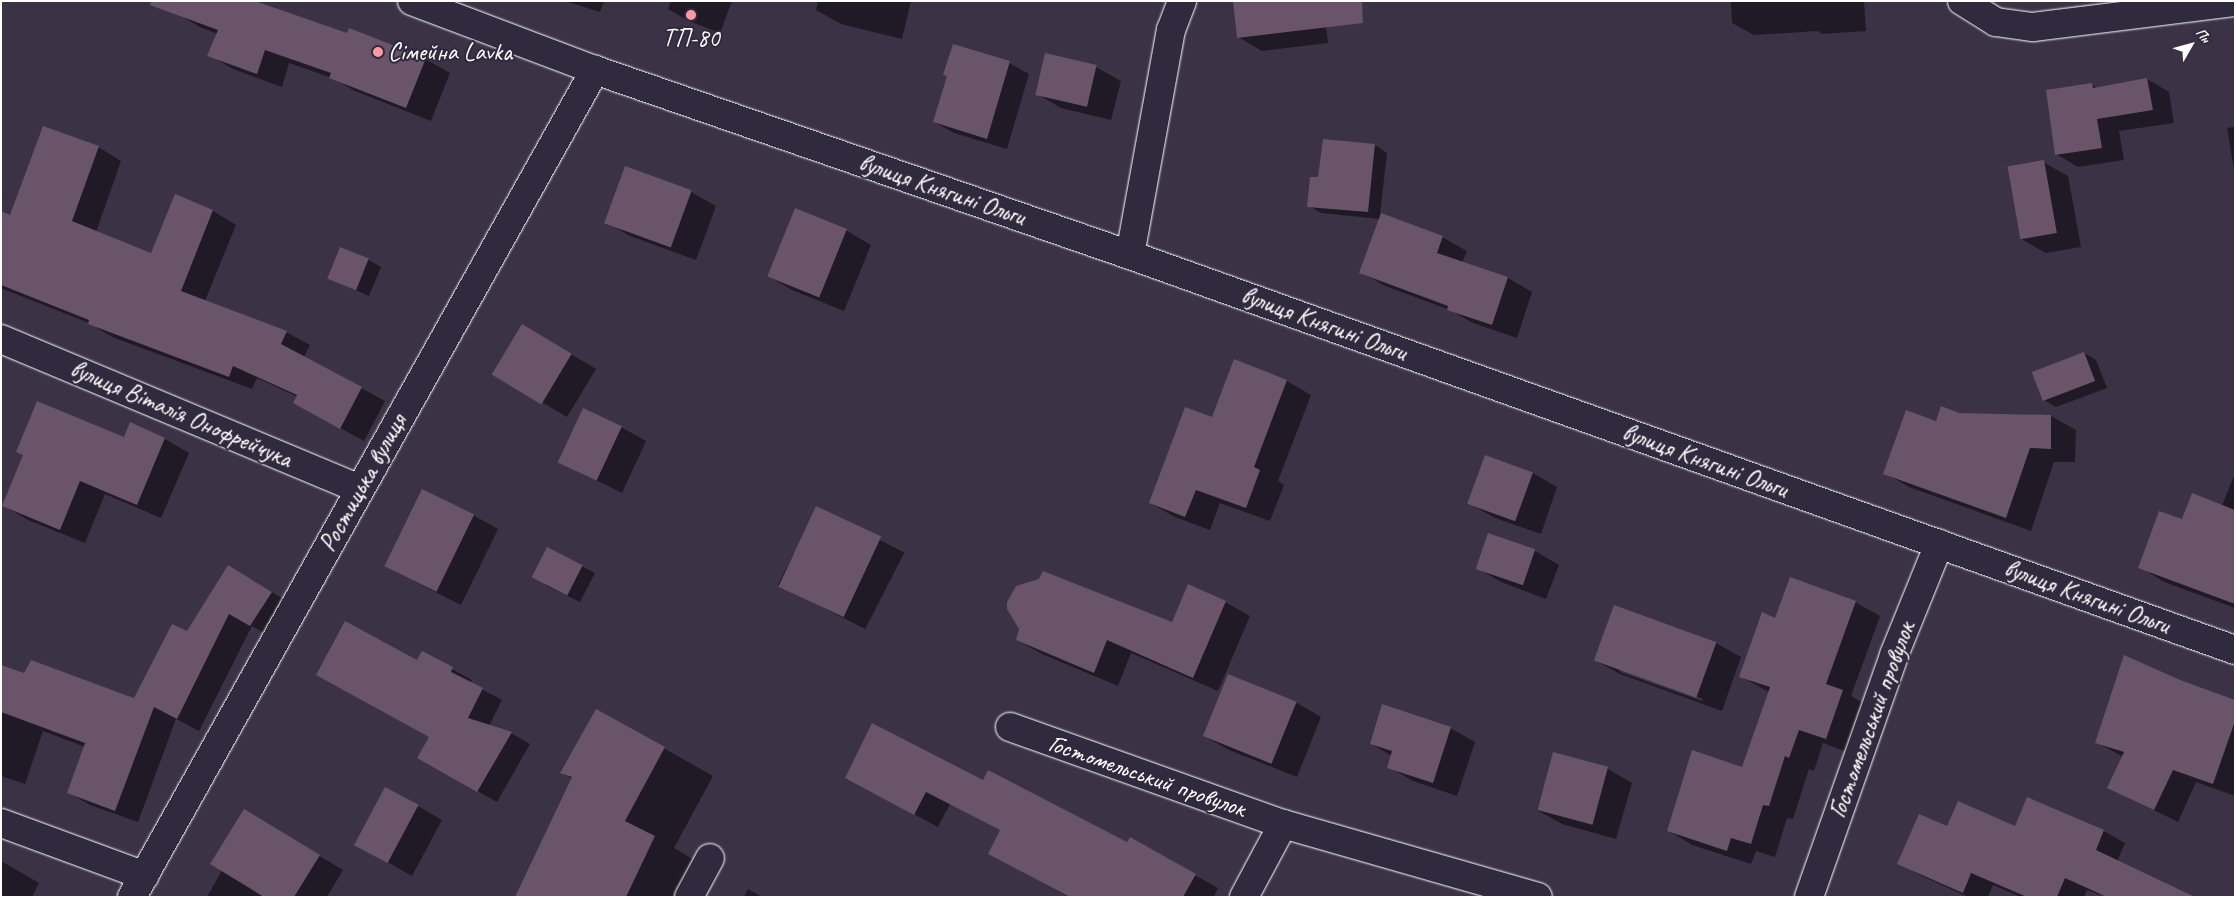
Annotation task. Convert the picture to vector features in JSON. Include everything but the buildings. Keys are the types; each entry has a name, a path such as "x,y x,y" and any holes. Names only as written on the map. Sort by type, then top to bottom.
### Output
{"street":[{"name":"вулиця Княгині Ольги","path":"412,1 596,70 1130,255 2235,650"},
{"path":"1130,255 1171,30 1182,1"},
{"path":"1962,1 1996,22 2033,27 2235,2"},
{"name":"Ростицька вулиця","path":"138,886 596,70"},
{"name":"вулиця Віталія Онофрейчука","path":"1,339 360,489"},
{"name":"Гостомельський провулок","path":"1809,897 1894,655 1939,544"},
{"name":"Гостомельський провулок","path":"1010,727 1283,824 1538,897"},
{"path":"1,823 138,886"},
{"path":"1244,897 1283,824"},
{"path":"689,897 710,858"}],"place":[{"name":"ТП-80","path":"691,15"},
{"name":"Сімейна Lavka","path":"378,52"}]}
